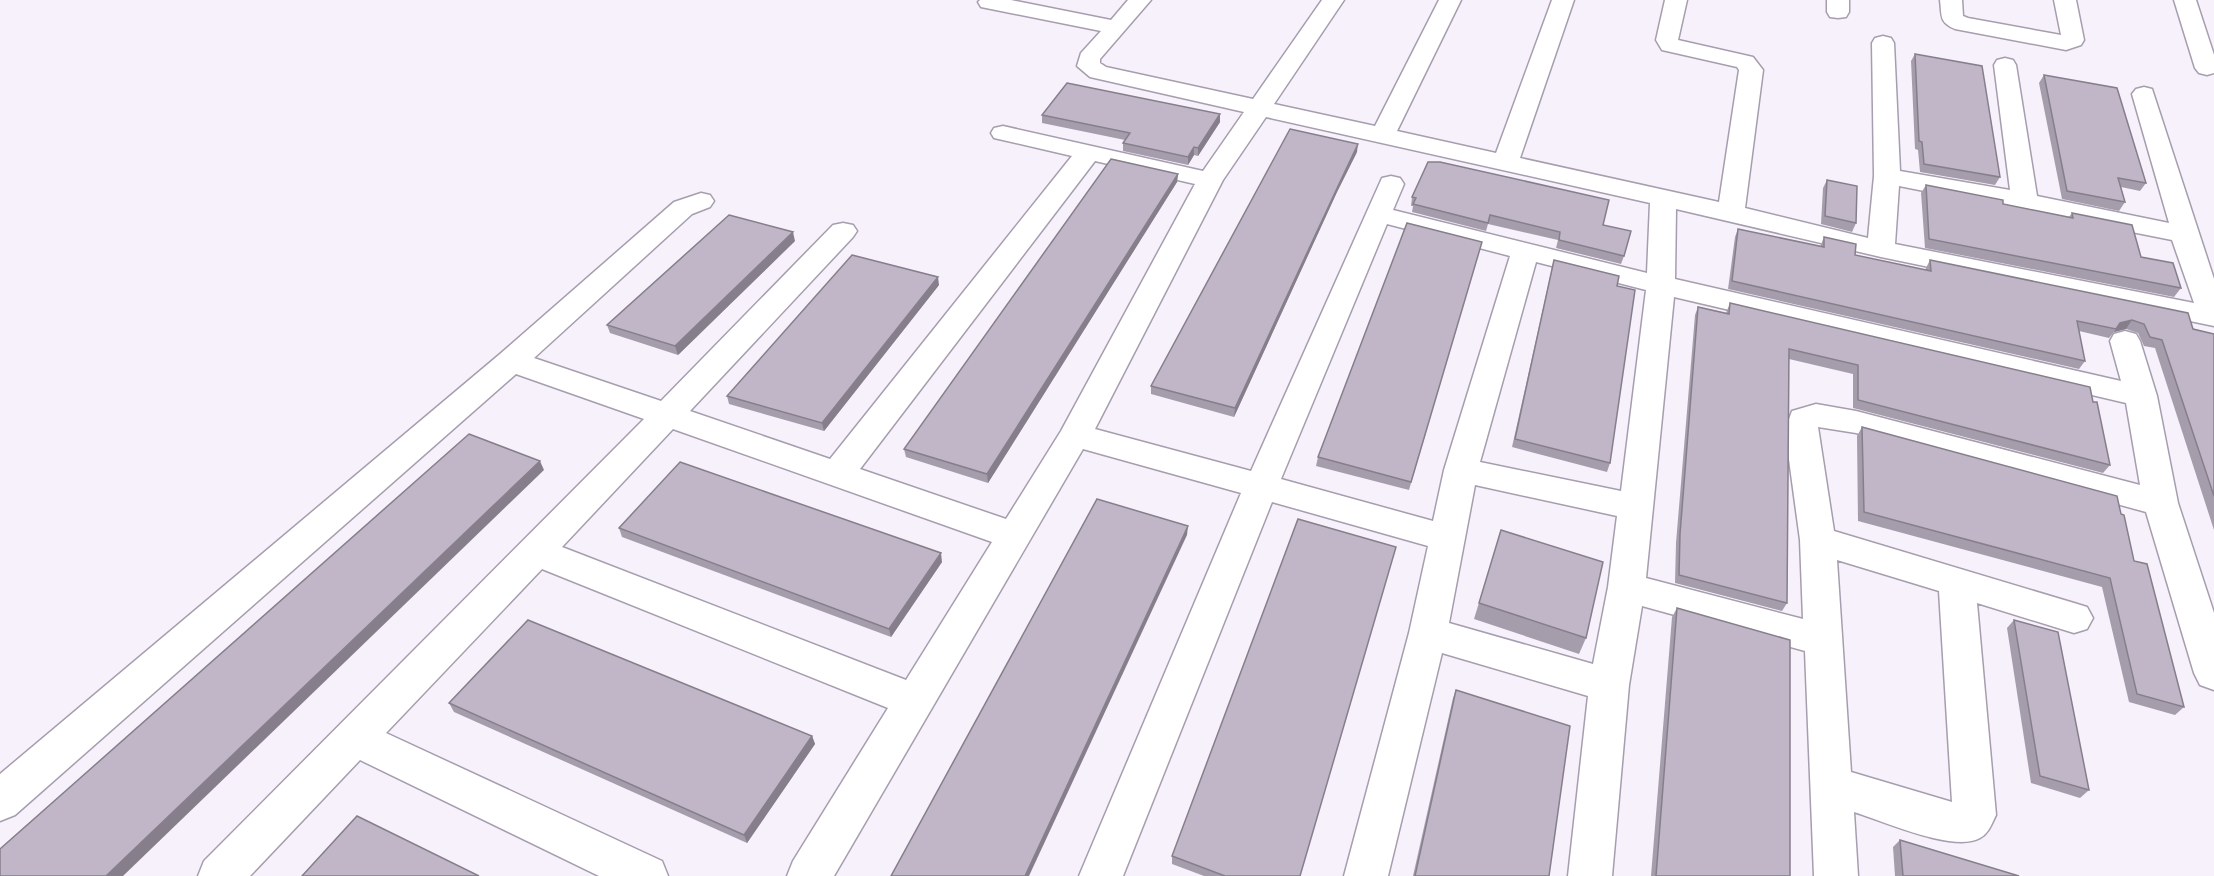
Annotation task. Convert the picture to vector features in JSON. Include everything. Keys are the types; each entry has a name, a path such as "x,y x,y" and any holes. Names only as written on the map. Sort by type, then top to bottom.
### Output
{"street":[{"path":"1140,0 1089,58 1089,66 1098,72 1506,162 1881,249 2214,317"},
{"path":"809,876 1075,435 1210,180 1333,0"},
{"path":"1383,135 1450,0"},
{"path":"1506,162 1563,0"},
{"path":"1676,0 1667,40 1670,45 1745,62 1751,70 1731,213"},
{"path":"1951,0 1953,20 1963,24 2066,43 2073,40 2065,0"},
{"path":"989,2 1117,28"},
{"path":"2192,4 2207,55"},
{"path":"1881,249 1887,176 1883,43"},
{"path":"2005,65 2025,201"},
{"path":"2144,94 2182,218 2184,234 2214,317"},
{"path":"1003,133 1210,180"},
{"path":"837,474 1089,152"},
{"path":"1887,176 2025,201 2184,234"},
{"path":"1101,876 1261,486 1390,184"},
{"path":"1590,876 1609,685 1627,586 1661,285 1663,199"},
{"path":"0,801 511,361 683,208 701,201"},
{"path":"1378,214 1661,285 2141,396"},
{"path":"220,876 353,737 536,552 843,231"},
{"path":"1366,876 1428,633 1461,470 1525,252"},
{"path":"2125,341 2141,396 2161,503 2214,673"},
{"path":"511,361 1015,536"},
{"path":"1836,876 1821,639 1818,540 1801,430 1803,419 1816,415 1856,422 2161,503"},
{"path":"1075,435 1447,538"},
{"path":"1461,470 1637,507"},
{"path":"1818,540 2074,618"},
{"path":"536,552 915,701"},
{"path":"1831,785 1947,822 1967,822 1974,815 1957,582"},
{"path":"1627,586 1821,639"},
{"path":"1428,633 1609,685"},
{"path":"353,737 646,876"}],"building":[{"path":"1915,54 1982,66 2000,177 1924,164 1922,142 1919,141"},
{"path":"2044,75 2117,88 2146,183 2118,178 2125,202 2067,191"},
{"path":"1067,83 1220,114 1198,148 1194,147 1188,157 1123,143 1130,133 1042,115"},
{"path":"1290,129 1358,144 1235,408 1151,386"},
{"path":"1111,159 1178,174 987,474 904,449"},
{"path":"1428,162 1440,162 1609,200 1603,225 1631,231 1624,256 1559,240 1560,232 1490,215 1488,223 1413,204 1416,198 1412,197"},
{"path":"1827,180 1857,186 1856,223 1825,216"},
{"path":"1926,185 2003,200 2003,204 2073,218 2072,213 2132,225 2141,257 2173,263 2181,288 1929,239"},
{"path":"729,215 793,232 675,346 607,325"},
{"path":"1407,223 1482,242 1411,482 1318,457"},
{"path":"1738,229 1824,247 1824,237 1856,244 1855,255 1931,271 1930,260 2188,313 2193,329 2214,334 2214,496 2162,340 2150,337 2144,324 2132,320 2120,323 2116,329 2077,321 2085,361 1732,281"},
{"path":"852,255 938,277 822,423 727,396"},
{"path":"1554,260 1619,276 1617,286 1635,290 1610,463 1515,439"},
{"path":"1730,303 2090,387 2093,402 2097,402 2110,465 1858,400 1858,365 1789,349 1787,603 1679,575 1680,534 1698,307 1729,314"},
{"path":"1862,427 2117,496 2121,514 2124,515 2134,561 2147,564 2184,707 2137,694 2110,578 1864,512"},
{"path":"469,434 540,461 106,876 0,876 0,849"},
{"path":"680,462 941,553 889,629 619,528"},
{"path":"1097,499 1188,526 1025,876 891,876"},
{"path":"1298,519 1396,547 1300,876 1225,876 1172,856"},
{"path":"1501,530 1603,562 1586,638 1479,603"},
{"path":"1677,608 1790,640 1790,876 1656,876"},
{"path":"528,620 812,736 744,835 449,703"},
{"path":"2014,620 2058,632 2089,790 2040,776"},
{"path":"1456,690 1570,726 1549,876 1415,876"},
{"path":"357,816 479,876 302,876"},
{"path":"1900,840 2019,876 1903,876"}]}
